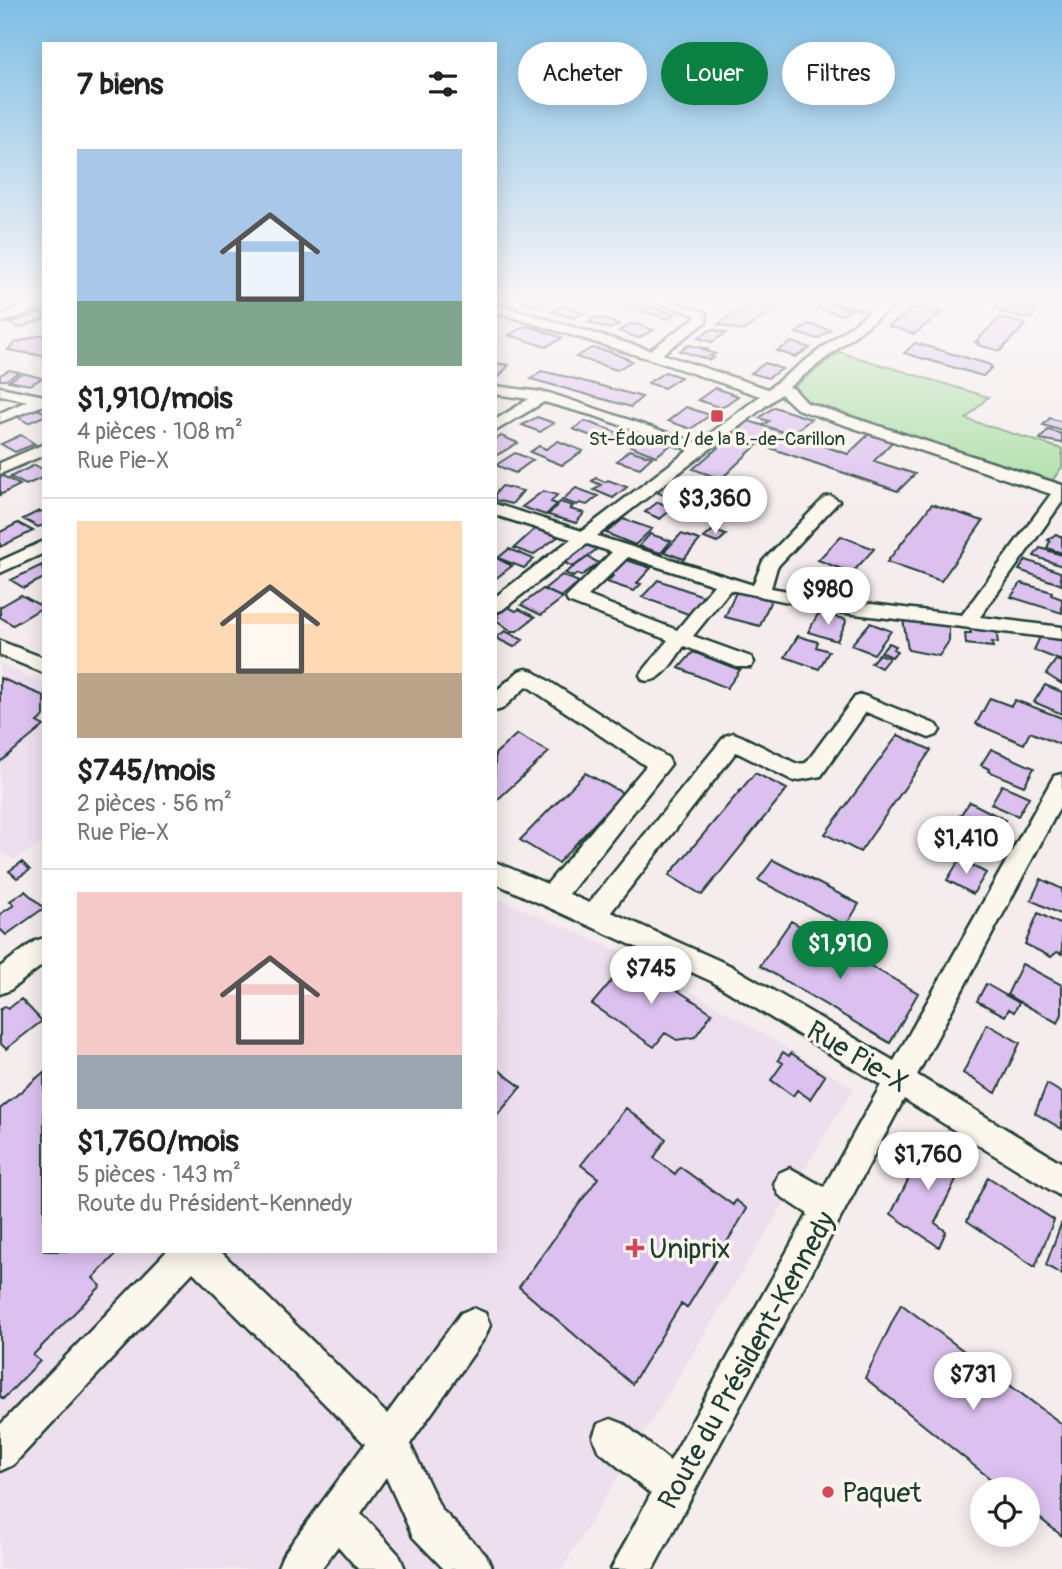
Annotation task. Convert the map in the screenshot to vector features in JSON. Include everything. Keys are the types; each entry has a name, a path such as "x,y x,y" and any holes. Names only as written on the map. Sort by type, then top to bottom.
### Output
{"street":[{"path":"703,370 775,392 789,392 802,406 1061,491 968,620"},
{"path":"497,604 803,370"},
{"path":"497,390 544,396 583,406 701,449"},
{"path":"0,391 42,400"},
{"path":"497,426 544,396"},
{"path":"0,418 42,400"},
{"path":"0,469 42,450"},
{"path":"760,592 769,565 831,501"},
{"path":"497,510 760,592 838,606 1062,633"},
{"path":"0,568 42,547"},
{"path":"624,551 575,598 744,662"},
{"path":"650,676 726,583"},
{"path":"0,647 42,665"},
{"path":"497,702 526,676 660,764 551,897"},
{"path":"593,916 733,741 794,773 813,770 862,702 929,730"},
{"name":"Route du Président-Kennedy","path":"631,1569 1062,782"},
{"name":"Rue Pie-X","path":"498,878 551,897 720,973 1062,1181"},
{"path":"0,982 42,950"},
{"path":"790,1184 829,1208"},
{"path":"0,1452 188,1253"},
{"path":"198,1253 390,1443 427,1523 471,1569"},
{"path":"297,1569 473,1325"},
{"path":"611,1437 676,1489"},
{"path":"336,1515 385,1569"}],"shaded area":[{"path":"0,664 42,682 42,842 15,860 0,853"},
{"path":"497,898 637,959 854,1088 562,1569 0,1569 0,1107 42,1074 42,1253 497,1253"}],"green space":[{"path":"816,370 899,370 988,397 966,419 1062,449 1062,467 1047,488 780,398"}],"building":[{"path":"9,370 19,372 6,380 0,380 0,375"},
{"path":"497,370 505,370 498,378"},
{"path":"755,370 780,370 768,378 751,373"},
{"path":"963,370 989,370 983,376"},
{"path":"541,371 642,397 631,407 531,379"},
{"path":"665,372 681,377 664,388 648,383"},
{"path":"22,373 42,378 30,385 9,381"},
{"path":"715,388 738,396 721,408 698,400"},
{"path":"686,407 710,415 691,429 668,421"},
{"path":"774,407 811,419 791,435 763,425 769,421 759,418"},
{"path":"35,408 42,411 42,417 28,423 16,416"},
{"path":"537,417 554,423 540,432 522,425"},
{"path":"1050,418 1062,422 1062,431 1043,425"},
{"path":"585,421 619,433 607,442 573,429"},
{"path":"749,421 848,454 869,434 894,440 874,461 915,474 898,491 758,444 721,479 693,469"},
{"path":"1048,430 1062,434 1062,443 1040,439"},
{"path":"21,435 35,444 15,452 1,444"},
{"path":"501,436 518,443 497,455 497,439"},
{"path":"639,437 652,442 656,439 671,445 656,456 628,445"},
{"path":"558,441 583,451 562,465 530,452 539,446 546,449"},
{"path":"629,450 652,457 640,468 617,461"},
{"path":"515,453 533,460 515,473 497,464"},
{"path":"35,465 42,469 42,478 26,485 10,477"},
{"path":"0,477 20,485 0,495"},
{"path":"596,478 627,487 613,498 594,490 601,485 592,481"},
{"path":"668,481 694,492 680,502 654,491"},
{"path":"502,486 523,491 512,504 497,500 497,492"},
{"path":"576,488 598,496 587,505 562,500"},
{"path":"543,491 557,495 551,502 557,504 546,515 522,507"},
{"path":"560,502 573,506 570,509 584,513 576,523 548,515"},
{"path":"658,502 673,508 660,519 645,512"},
{"path":"932,504 983,521 941,581 887,562"},
{"path":"42,512 42,526 38,527 23,519"},
{"path":"623,519 652,529 635,545 606,533"},
{"path":"18,523 33,531 0,547 0,532"},
{"path":"536,528 559,536 533,555 514,548"},
{"path":"713,530 726,535 717,543 704,538"},
{"path":"650,534 671,541 661,553 639,546"},
{"path":"681,534 700,540 684,559 664,552"},
{"path":"1056,534 1062,537 1062,553 1047,548 1050,541 1048,540"},
{"path":"841,536 874,549 852,573 818,560"},
{"path":"586,545 597,549 573,567 563,562"},
{"path":"1040,548 1062,555 1062,566 1034,556"},
{"path":"509,549 534,559 524,568 498,558"},
{"path":"588,557 599,563 581,576 577,574 573,577 565,573"},
{"path":"497,558 512,566 497,577"},
{"path":"623,559 651,568 637,583 641,584 634,591 607,582 613,576 609,574"},
{"path":"1026,560 1060,572 1062,585 1019,570"},
{"path":"42,565 42,579 24,588 11,580"},
{"path":"562,575 579,582 561,597 544,589"},
{"path":"658,580 706,597 691,615 642,597"},
{"path":"1021,583 1052,592 1051,595 1062,599 1062,613 1011,597"},
{"path":"543,589 563,598 541,615 521,605"},
{"path":"736,592 771,600 760,626 725,617"},
{"path":"21,595 42,608 13,625 0,617 0,607"},
{"path":"508,607 535,617 517,631 511,631 497,620 497,615"},
{"path":"818,614 845,619 837,641 808,632"},
{"path":"903,619 949,624 949,641 939,656 908,650"},
{"path":"870,623 891,631 874,654 851,645"},
{"path":"969,625 996,628 998,643 992,642 993,647 966,644 965,633 971,633"},
{"path":"505,631 523,640 514,647 497,637"},
{"path":"798,636 818,642 816,647 829,651 819,669 785,657"},
{"path":"1040,637 1062,640 1062,661 1034,650"},
{"path":"889,643 896,646 893,649 897,651 892,657 881,652"},
{"path":"693,652 740,670 727,688 679,668"},
{"path":"879,654 889,658 881,668 871,663"},
{"path":"1056,660 1062,662 1062,684 1046,674"},
{"path":"0,678 42,695 42,718 37,722 42,728 0,762"},
{"path":"1045,685 1062,692 1062,714 1034,702"},
{"path":"990,698 1011,706 1015,700 1062,718 1061,745 1030,732 1024,744 976,724"},
{"path":"517,734 549,752 497,800 497,752"},
{"path":"898,735 931,750 860,852 825,834"},
{"path":"991,749 1034,768 1024,786 988,771 989,769 981,765"},
{"path":"585,773 623,793 558,863 520,840"},
{"path":"755,773 787,789 702,895 669,875"},
{"path":"1002,785 1029,797 1018,816 991,804"},
{"path":"970,802 1005,820 995,835 959,817"},
{"path":"959,820 992,836 979,857 935,835 940,828 951,833"},
{"path":"960,859 986,873 973,894 947,880"},
{"path":"773,860 859,904 846,926 758,880"},
{"path":"22,862 30,870 17,878 9,871"},
{"path":"1041,879 1062,889 1062,915 1031,900"},
{"path":"25,891 42,906 42,909 6,935 0,929 0,914 14,905 10,901"},
{"path":"1038,913 1062,925 1062,954 1057,952 1051,957 1025,944"},
{"path":"791,921 918,993 890,1043 760,966"},
{"path":"630,959 712,1013 695,1037 677,1040 665,1033 654,1047 592,1004"},
{"path":"1022,964 1062,985 1062,1014 1058,1023 1007,995"},
{"path":"986,984 1019,1003 1014,1012 1009,1009 1005,1016 977,1001"},
{"path":"21,999 42,1021 6,1049 0,1043 0,1010 5,1006 8,1009"},
{"path":"987,1024 1020,1043 996,1093 963,1073"},
{"path":"783,1052 789,1056 791,1053 825,1076 810,1099 797,1090 793,1096 771,1080 783,1063 778,1060"},
{"path":"497,1069 521,1087 497,1116"},
{"path":"42,1074 42,1253 117,1253 93,1278 101,1286 33,1355 40,1361 3,1399 0,1396 0,1109"},
{"path":"1047,1084 1062,1093 1062,1129 1035,1113"},
{"name":"Uniprix","path":"626,1108 666,1139 654,1158 675,1174 680,1167 733,1205 736,1200 747,1209 687,1308 681,1304 632,1384 519,1287 598,1178 581,1165"},
{"path":"928,1140 964,1163 935,1223 946,1231 939,1247 891,1214"},
{"path":"988,1177 1054,1220 1035,1267 967,1221"},
{"path":"1062,1225 1062,1275 1046,1265"},
{"path":"901,1304 1062,1424 1062,1536 1040,1518 1040,1477 988,1477 865,1378"}],"place":[{"name":"St-Édouard / de la B.-de-Carillon","path":"717,416"},
{"name":"Uniprix","path":"635,1248"},
{"name":"Paquet","path":"828,1492"}]}
